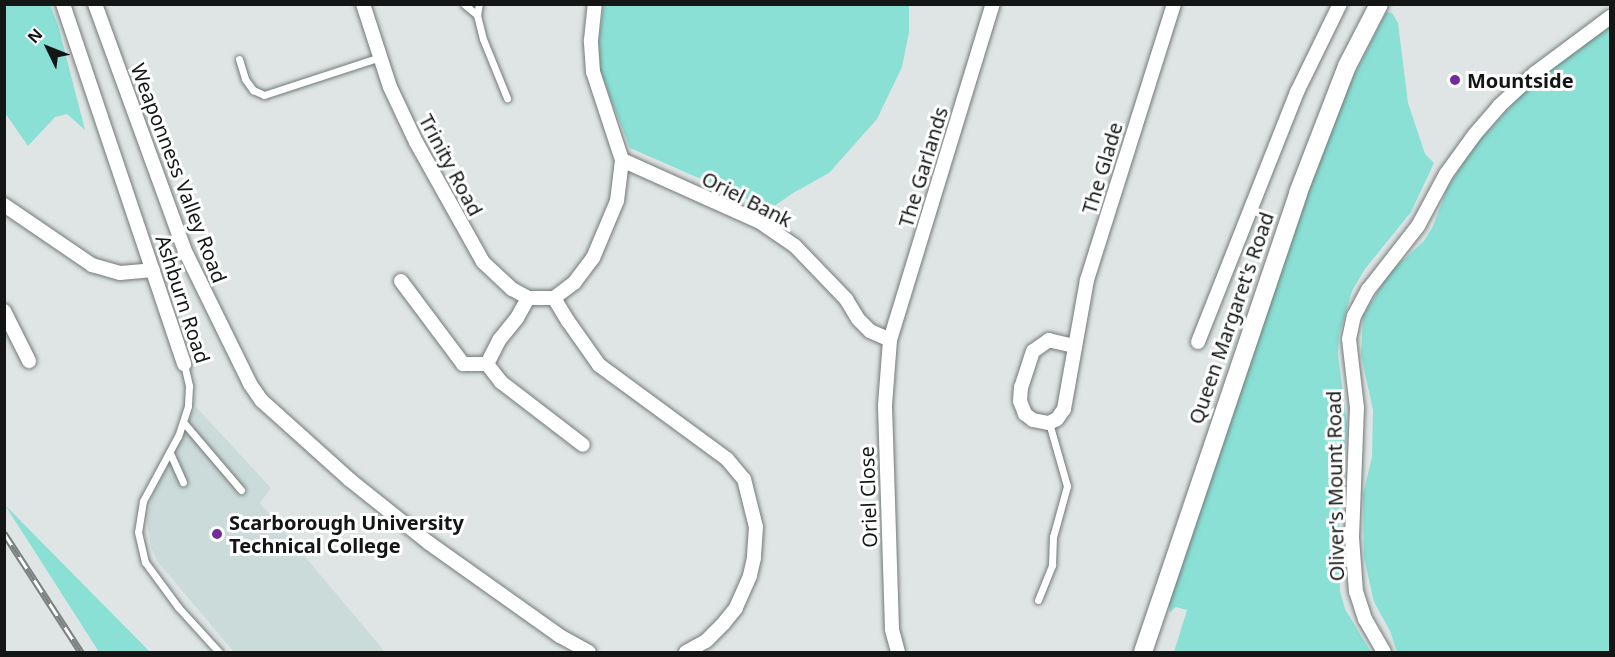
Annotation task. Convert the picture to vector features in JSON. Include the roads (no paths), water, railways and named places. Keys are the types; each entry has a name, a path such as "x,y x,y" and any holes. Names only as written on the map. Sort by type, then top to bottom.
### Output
{"main road":[{"name":"Queen Margaret's Road","path":"1143,652 1298,193 1347,66 1379,4"}],"street":[{"name":"Ashburn Road","path":"63,4 184,364"},
{"name":"Weaponness Valley Road","path":"95,4 184,249 225,334 262,401 350,480 429,543 560,636 589,652"},
{"name":"Trinity Road","path":"363,4 380,57 416,142 478,255 495,275 528,298"},
{"path":"487,364 500,339 517,318 528,298 554,298 574,284 593,258 617,201 622,160 593,72 591,40 595,4"},
{"name":"The Garlands","path":"890,340 993,4"},
{"name":"The Glade","path":"1048,423 1057,419 1065,409 1087,280 1174,4"},
{"path":"1198,342 1297,92 1340,4"},
{"name":"Oliver's Mount Road","path":"1384,652 1365,619 1356,592 1352,537 1357,408 1349,339 1354,316 1368,290 1418,226 1446,174 1498,106 1535,73 1611,17"},
{"name":"Oriel Bank","path":"622,160 760,222 795,246 846,299 858,319 870,331 890,340"},
{"path":"4,205 92,265 120,273 153,270"},
{"path":"401,281 463,364 487,364"},
{"path":"554,298 600,365 728,459 744,479 756,527 750,576 736,608 709,647 686,652"},
{"path":"4,311 29,361"},
{"name":"Oriel Close","path":"890,340 885,405 892,629 898,652"},
{"path":"1048,423 1041,423 1025,414 1020,401 1028,364 1033,351 1049,340 1074,346"},
{"path":"487,364 501,381 583,445"}],"lane":[{"path":"464,4 477,15"},
{"path":"479,4 477,15 483,39 507,98"},
{"path":"239,59 245,79 253,90 264,95 380,57"},
{"name":"Ashburn Road","path":"184,364 189,386 184,423 143,501 138,532 145,562 178,607 219,652"},
{"path":"184,423 241,490"},
{"path":"1038,600 1052,565 1053,537 1067,486 1048,423"},
{"path":"170,453 183,482"}],"railway":[{"path":"4,533 81,652"}],"place":[{"name":"Mountside","path":"1455,80"},
{"name":"Scarborough University Technical College","path":"217,534"}]}
